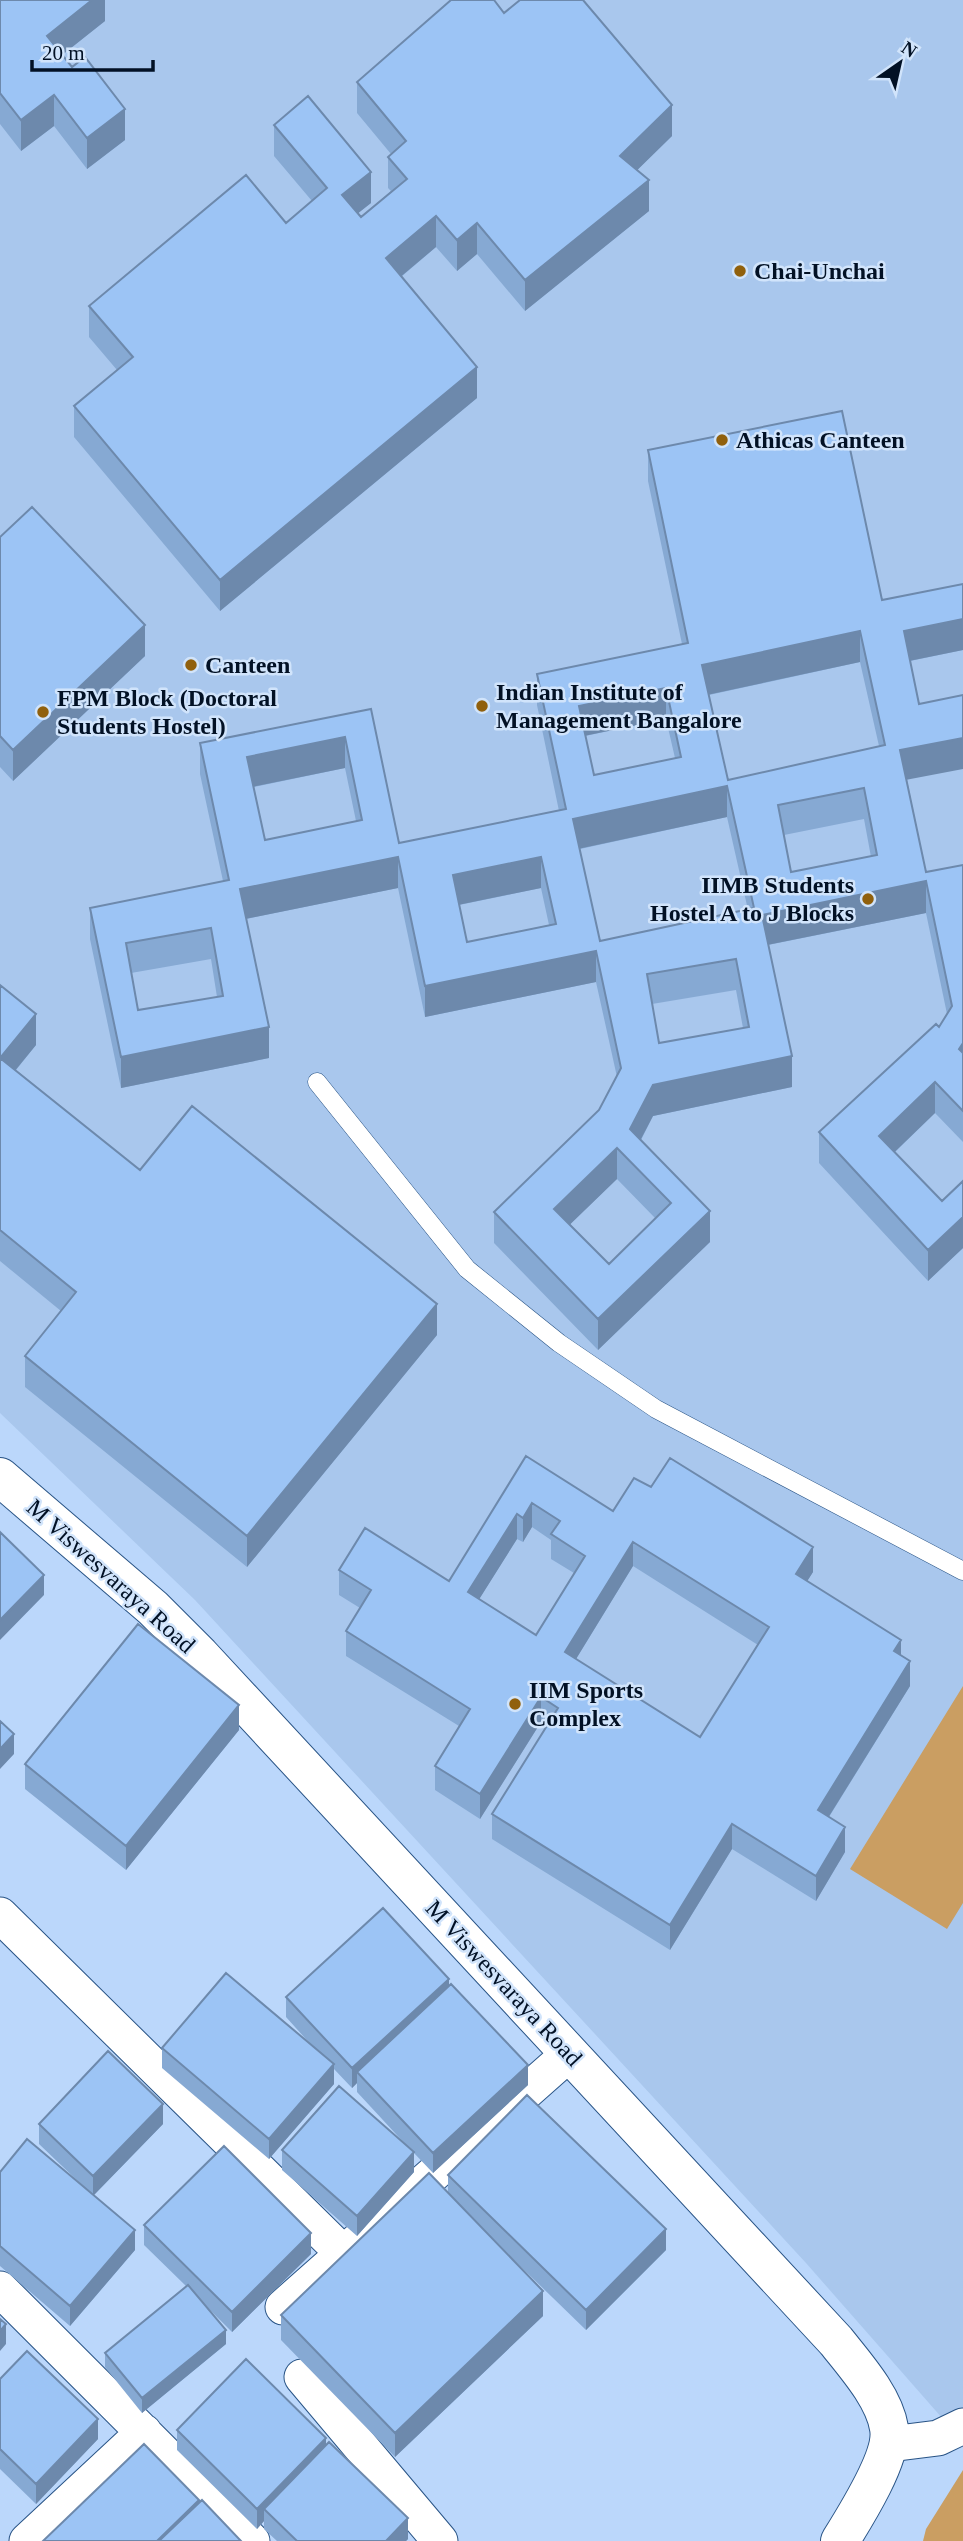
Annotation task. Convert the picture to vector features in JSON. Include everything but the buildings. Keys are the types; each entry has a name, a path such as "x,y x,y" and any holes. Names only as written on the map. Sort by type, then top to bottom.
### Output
{"street":[{"name":"M Viswesvaraya Road","path":"0,1477 153,1608 200,1655 836,2341 883,2411 889,2428 890,2444"},
{"path":"0,1915 344,2254"},
{"path":"282,2307 570,2053"},
{"path":"0,2289 252,2541"},
{"path":"302,2377 440,2541"},
{"path":"841,2541 890,2444 938,2438 963,2426"},
{"path":"27,2541 144,2432"}],"lane":[{"path":"317,1082 467,1269 559,1343 656,1409 963,1571"}],"shaded area":[{"name":"Indian Institute of Management Bangalore","path":"0,0 963,0 963,2417 950,2427 806,2263 195,1600 0,1413"},
{"path":"963,1686 963,1903 947,1929 850,1869"},
{"path":"963,2470 963,2541 923,2541 926,2529"}],"place":[{"name":"Chai-Unchai","path":"740,271"},
{"name":"Athicas Canteen","path":"722,440"},
{"name":"Canteen","path":"191,665"},
{"name":"Indian Institute of Management Bangalore","path":"482,706"},
{"name":"FPM Block (Doctoral Students Hostel)","path":"43,712"},
{"name":"IIMB Students Hostel A to J Blocks","path":"868,899"},
{"name":"IIM Sports Complex","path":"515,1704"}]}
